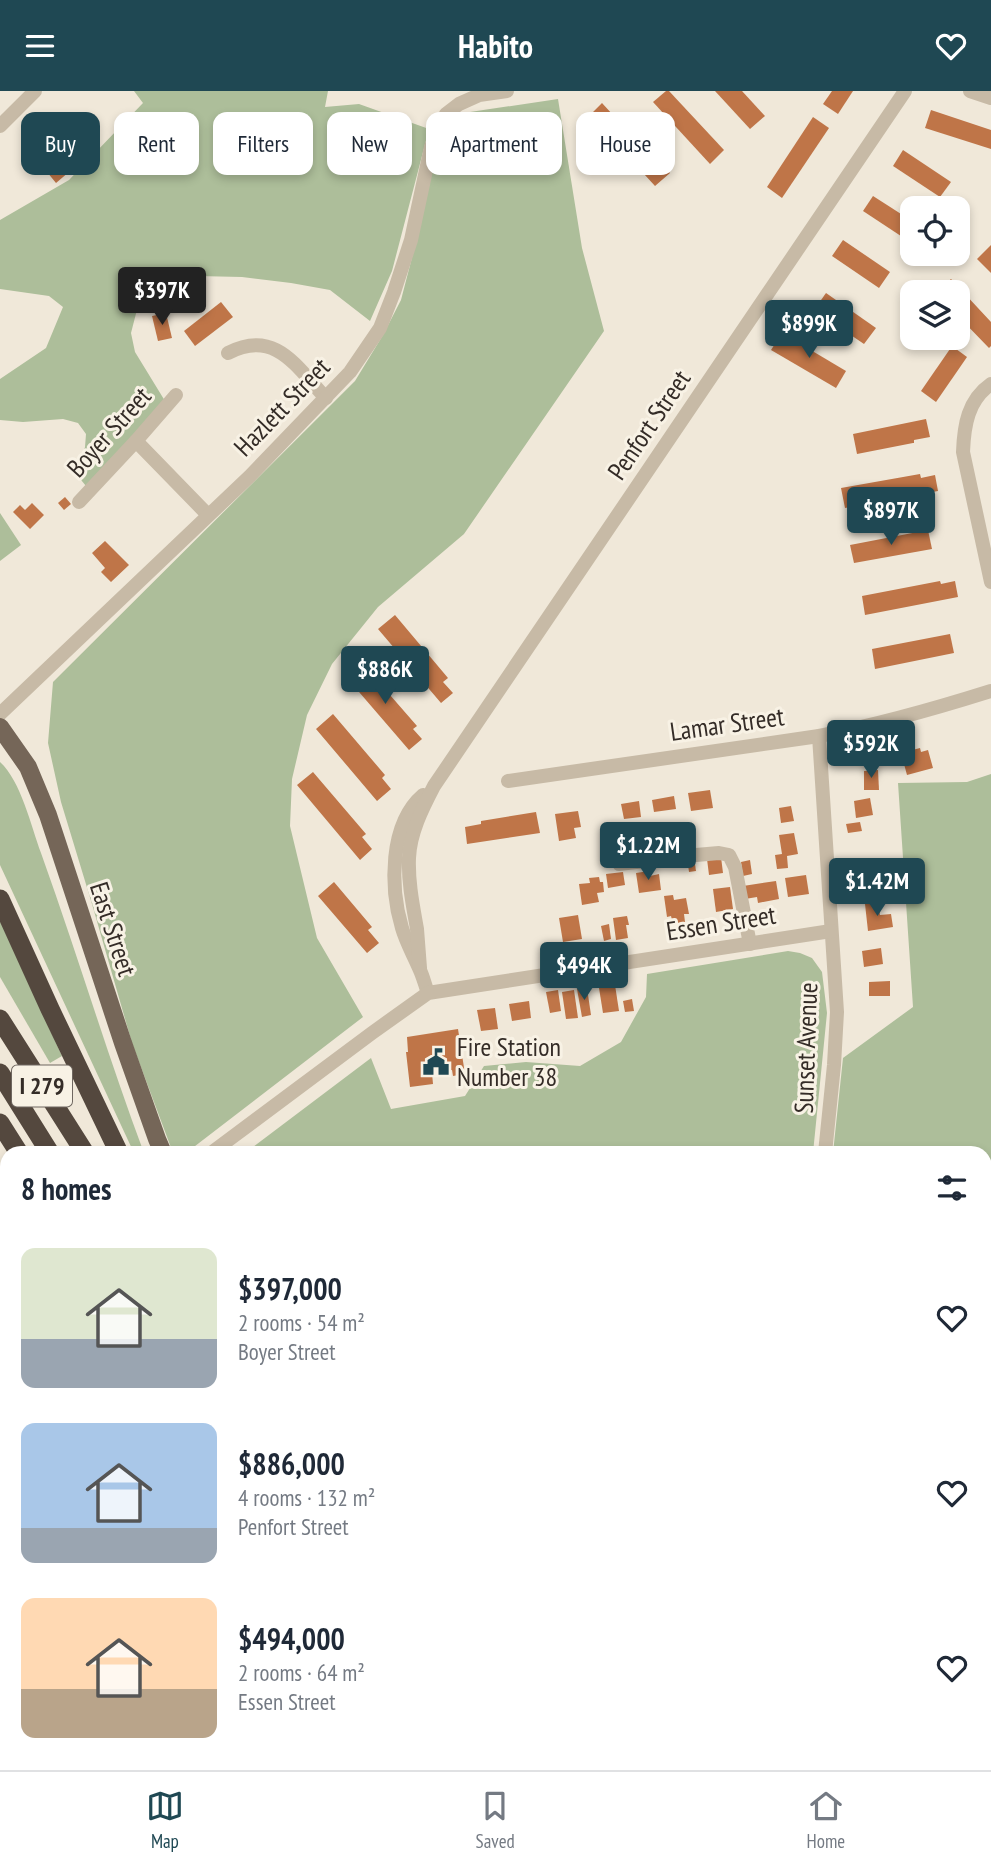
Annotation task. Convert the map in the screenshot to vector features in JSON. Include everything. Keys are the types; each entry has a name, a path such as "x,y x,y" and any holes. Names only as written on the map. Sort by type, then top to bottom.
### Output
{"highway":[{"path":"0,899 116,1146"},
{"name":"I 279","path":"0,1019 81,1146"},
{"path":"0,1073 46,1146"},
{"name":"I 279","path":"0,1123 15,1146"}],"main road":[{"name":"East Street","path":"0,727 27,767 48,815 160,1146"}],"street":[{"path":"0,126 34,91"},
{"name":"Hazlett Street","path":"0,713 208,515 350,372 380,328 394,292 411,240 431,147 446,114 459,104 479,95 507,91"},
{"name":"Penfort Street","path":"428,993 419,968 409,880 409,856 421,810 434,786 905,91"},
{"path":"970,91 991,98"},
{"path":"228,353 241,346 267,346 288,356 326,398"},
{"path":"991,384 973,401 964,435 963,452 991,582"},
{"name":"Boyer Street","path":"79,502 176,395"},
{"path":"136,441 208,515"},
{"name":"Lamar Street","path":"508,781 819,736 924,712 991,691"},
{"name":"Sunset Avenue","path":"819,736 837,1012 825,1146"},
{"path":"619,864 719,853 729,855 735,867 750,944"},
{"name":"Essen Street","path":"221,1146 428,993 831,931"}],"green space":[{"path":"134,91 328,91 325,107 359,104 381,112 327,112 327,175 412,175 412,123 426,128 426,141 392,271 370,321 330,290 242,277 197,276 149,290 140,298 131,333 135,352 165,401 86,486 77,475 86,434 78,423 63,419 23,422 0,420 0,379 46,348 63,307 49,296 0,289 0,220 74,175 100,175 100,148 114,133 114,175 199,175 199,112 134,112 143,103"},
{"path":"558,99 560,112 470,112"},
{"path":"562,124 582,248 604,331 464,534 378,607 332,664 307,715 292,779 290,826 317,938 363,1017 195,1146 170,1146 132,1043 61,802 48,743 53,682 355,381 401,300 430,175 562,175"},
{"path":"0,513 21,545 0,561"},
{"path":"0,762 14,780 25,805 141,1146 131,1146 0,865"},
{"path":"991,774 991,1146 834,1146 843,1058 913,1007 898,783 967,782"},
{"path":"0,921 62,1056 50,1063 0,977"},
{"path":"788,951 812,958 822,972 827,1013 814,1146 254,1146 371,1058 391,1109 465,1096 484,1066 526,1062 580,1066 621,1042 646,997 647,974"}],"building":[{"path":"669,91 724,150 710,164 675,126 675,112 662,112 653,102"},
{"path":"715,91 742,91 765,116 750,129"},
{"path":"832,91 853,91 838,114 823,104"},
{"path":"602,103 610,112 593,112"},
{"path":"931,110 991,130 991,149 925,128"},
{"path":"813,117 829,128 782,198 767,187"},
{"path":"903,150 951,182 938,196 893,166"},
{"path":"49,175 65,175 56,183"},
{"path":"645,175 668,175 655,186"},
{"path":"873,196 900,213 900,235 863,211"},
{"path":"843,240 890,272 879,288 832,256"},
{"path":"991,245 991,273 977,259"},
{"path":"826,293 876,328 864,344 814,310"},
{"path":"970,299 991,322 989,348 970,328"},
{"path":"221,302 233,317 195,346 184,331"},
{"path":"166,313 172,338 158,341 152,316"},
{"path":"782,333 846,371 836,388 771,350"},
{"path":"949,350 957,350 967,357 936,402 921,391"},
{"path":"926,419 930,437 914,440 914,443 857,454 853,434"},
{"path":"920,474 921,478 935,475 938,491 845,508 841,488"},
{"path":"65,497 71,504 64,510 58,503"},
{"path":"32,503 44,515 30,529 13,512 20,505 25,510"},
{"path":"928,530 932,549 854,563 850,545"},
{"path":"105,541 129,565 111,582 101,572 105,568 92,553"},
{"path":"940,581 941,584 955,581 958,597 865,615 862,596"},
{"path":"395,615 448,678 443,682 453,693 441,703 378,629"},
{"path":"950,634 954,653 875,669 872,649"},
{"path":"363,664 417,726 413,729 422,739 409,750 347,678"},
{"path":"333,714 385,775 382,778 391,789 377,801 316,729"},
{"path":"920,748 921,752 928,750 933,768 907,775 901,753"},
{"path":"878,770 879,790 864,790 864,771"},
{"path":"313,772 366,834 362,837 372,849 360,860 297,785"},
{"path":"710,790 713,808 691,811 688,793"},
{"path":"674,796 676,809 654,812 652,800"},
{"path":"870,798 873,815 856,818 854,801"},
{"path":"639,801 641,817 624,819 621,804"},
{"path":"791,806 794,821 781,823 779,808"},
{"path":"578,811 581,827 574,828 576,838 559,841 555,814"},
{"path":"536,812 540,833 467,844 465,827 481,824 481,821"},
{"path":"860,822 862,831 848,833 846,824"},
{"path":"794,833 798,854 787,856 788,868 777,869 775,855 782,854 779,835"},
{"path":"721,857 723,873 709,875 707,859"},
{"path":"750,860 752,874 743,876 741,862"},
{"path":"695,864 696,871 689,872 688,865"},
{"path":"649,871 650,876 659,874 661,890 639,893 636,873"},
{"path":"623,872 625,885 608,888 606,874"},
{"path":"806,875 809,894 788,897 785,878"},
{"path":"599,877 600,882 603,882 604,892 597,893 599,902 582,905 579,884 590,883 589,878"},
{"path":"776,881 779,899 758,903 757,897 745,899 743,886"},
{"path":"334,882 372,927 368,930 379,943 367,953 318,896"},
{"path":"730,887 733,909 716,912 713,889"},
{"path":"673,895 674,900 686,898 689,914 684,914 685,922 673,924 671,916 667,917 664,896"},
{"path":"878,903 880,915 891,914 893,927 868,931 865,904"},
{"path":"578,915 582,939 563,942 559,918"},
{"path":"627,916 628,938 616,940 613,918"},
{"path":"609,924 611,939 604,941 601,926"},
{"path":"881,948 883,964 864,967 862,951"},
{"path":"890,981 890,996 869,996 869,982"},
{"path":"615,985 619,1011 603,1013 599,988"},
{"path":"587,988 591,1015 582,1017 577,989"},
{"path":"558,990 561,1011 550,1013 546,992"},
{"path":"574,990 578,1018 566,1019 562,992"},
{"path":"632,999 634,1011 625,1012 623,1001"},
{"path":"529,1001 531,1018 512,1021 509,1004"},
{"path":"495,1008 498,1029 481,1031 477,1010"},
{"path":"458,1029 465,1074 453,1076 452,1070 432,1073 433,1084 410,1087 407,1037"}],"place":[{"name":"Fire Station Number 38","path":"436,1062"}]}
